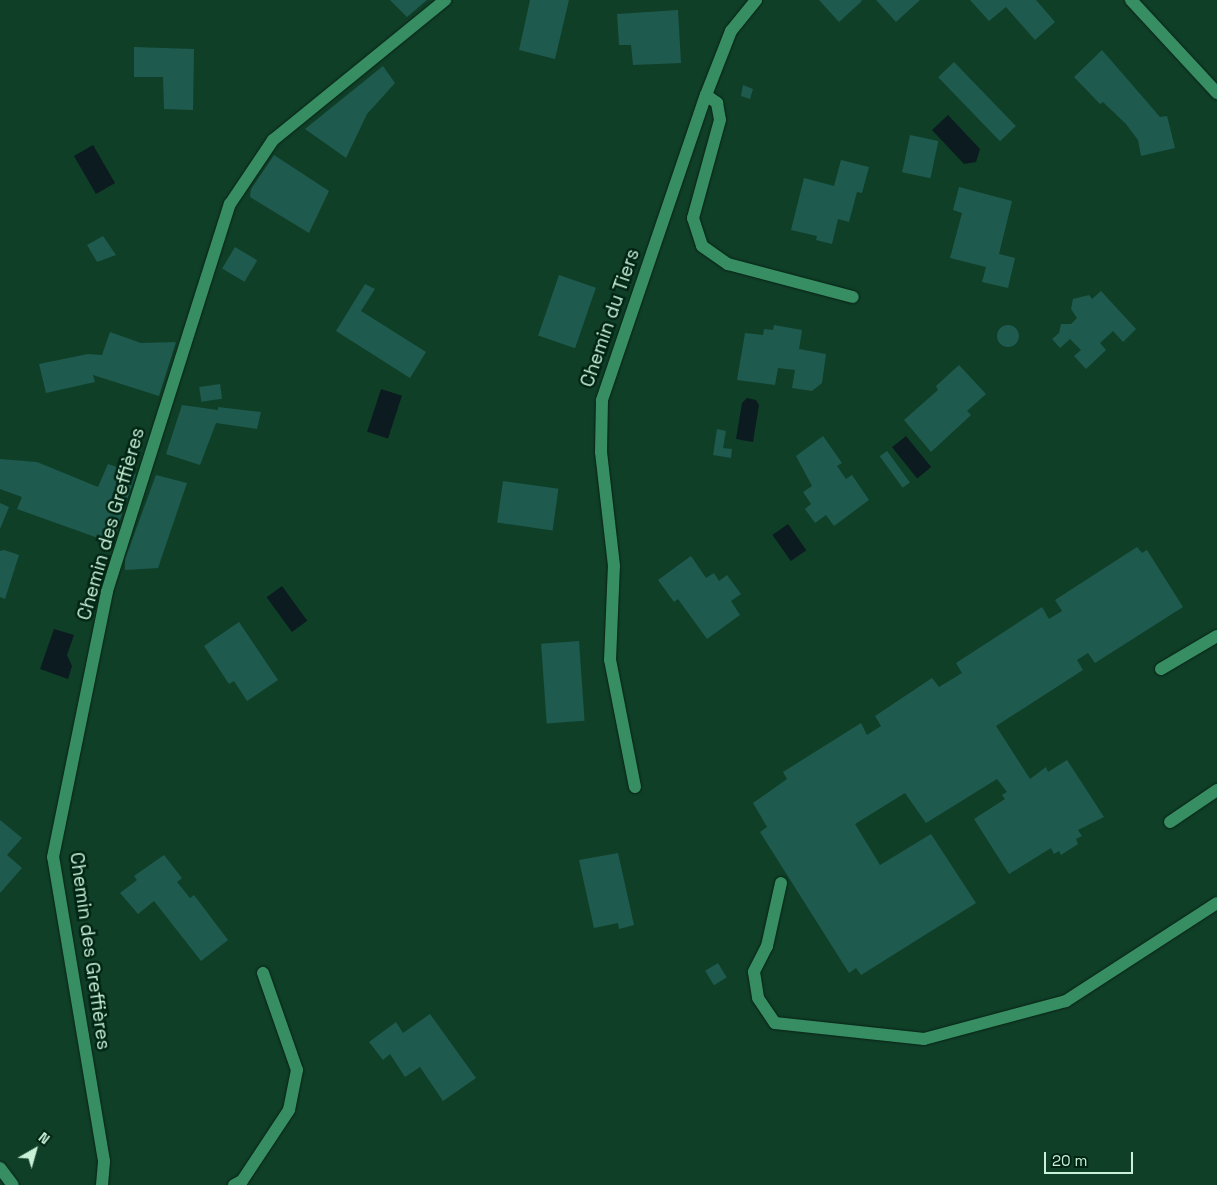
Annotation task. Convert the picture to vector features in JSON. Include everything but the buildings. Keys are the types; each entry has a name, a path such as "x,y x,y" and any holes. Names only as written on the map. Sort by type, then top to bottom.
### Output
{"street":[{"name":"Chemin des Greffières","path":"102,1185 104,1161 53,857 107,591 230,204 273,140 444,0"},
{"name":"Chemin du Tiers","path":"635,787 610,660 614,566 601,452 602,400 706,95 731,31 756,0"},
{"path":"1131,0 1217,93"},
{"path":"706,95 717,103 720,120 693,218 702,246 728,264 853,297"},
{"path":"1161,669 1217,636"},
{"path":"1170,822 1217,790"},
{"path":"781,883 767,946 754,972 758,998 775,1023 924,1039 1066,1001 1217,903"},
{"path":"234,1185 242,1181 289,1110 297,1070 263,973"},
{"path":"0,1168 13,1185"}],"shaded area":[{"path":"948,115 980,149 976,162 964,164 932,130"},
{"path":"93,145 115,183 96,194 74,156"},
{"path":"381,389 402,396 388,439 367,432"},
{"path":"747,398 756,400 759,405 753,442 736,439 742,403"},
{"path":"906,436 931,467 917,478 892,447"},
{"path":"788,524 806,550 791,561 772,535"},
{"path":"282,586 307,621 292,632 267,597"},
{"path":"54,629 74,635 67,655 72,666 68,679 40,669"}]}
